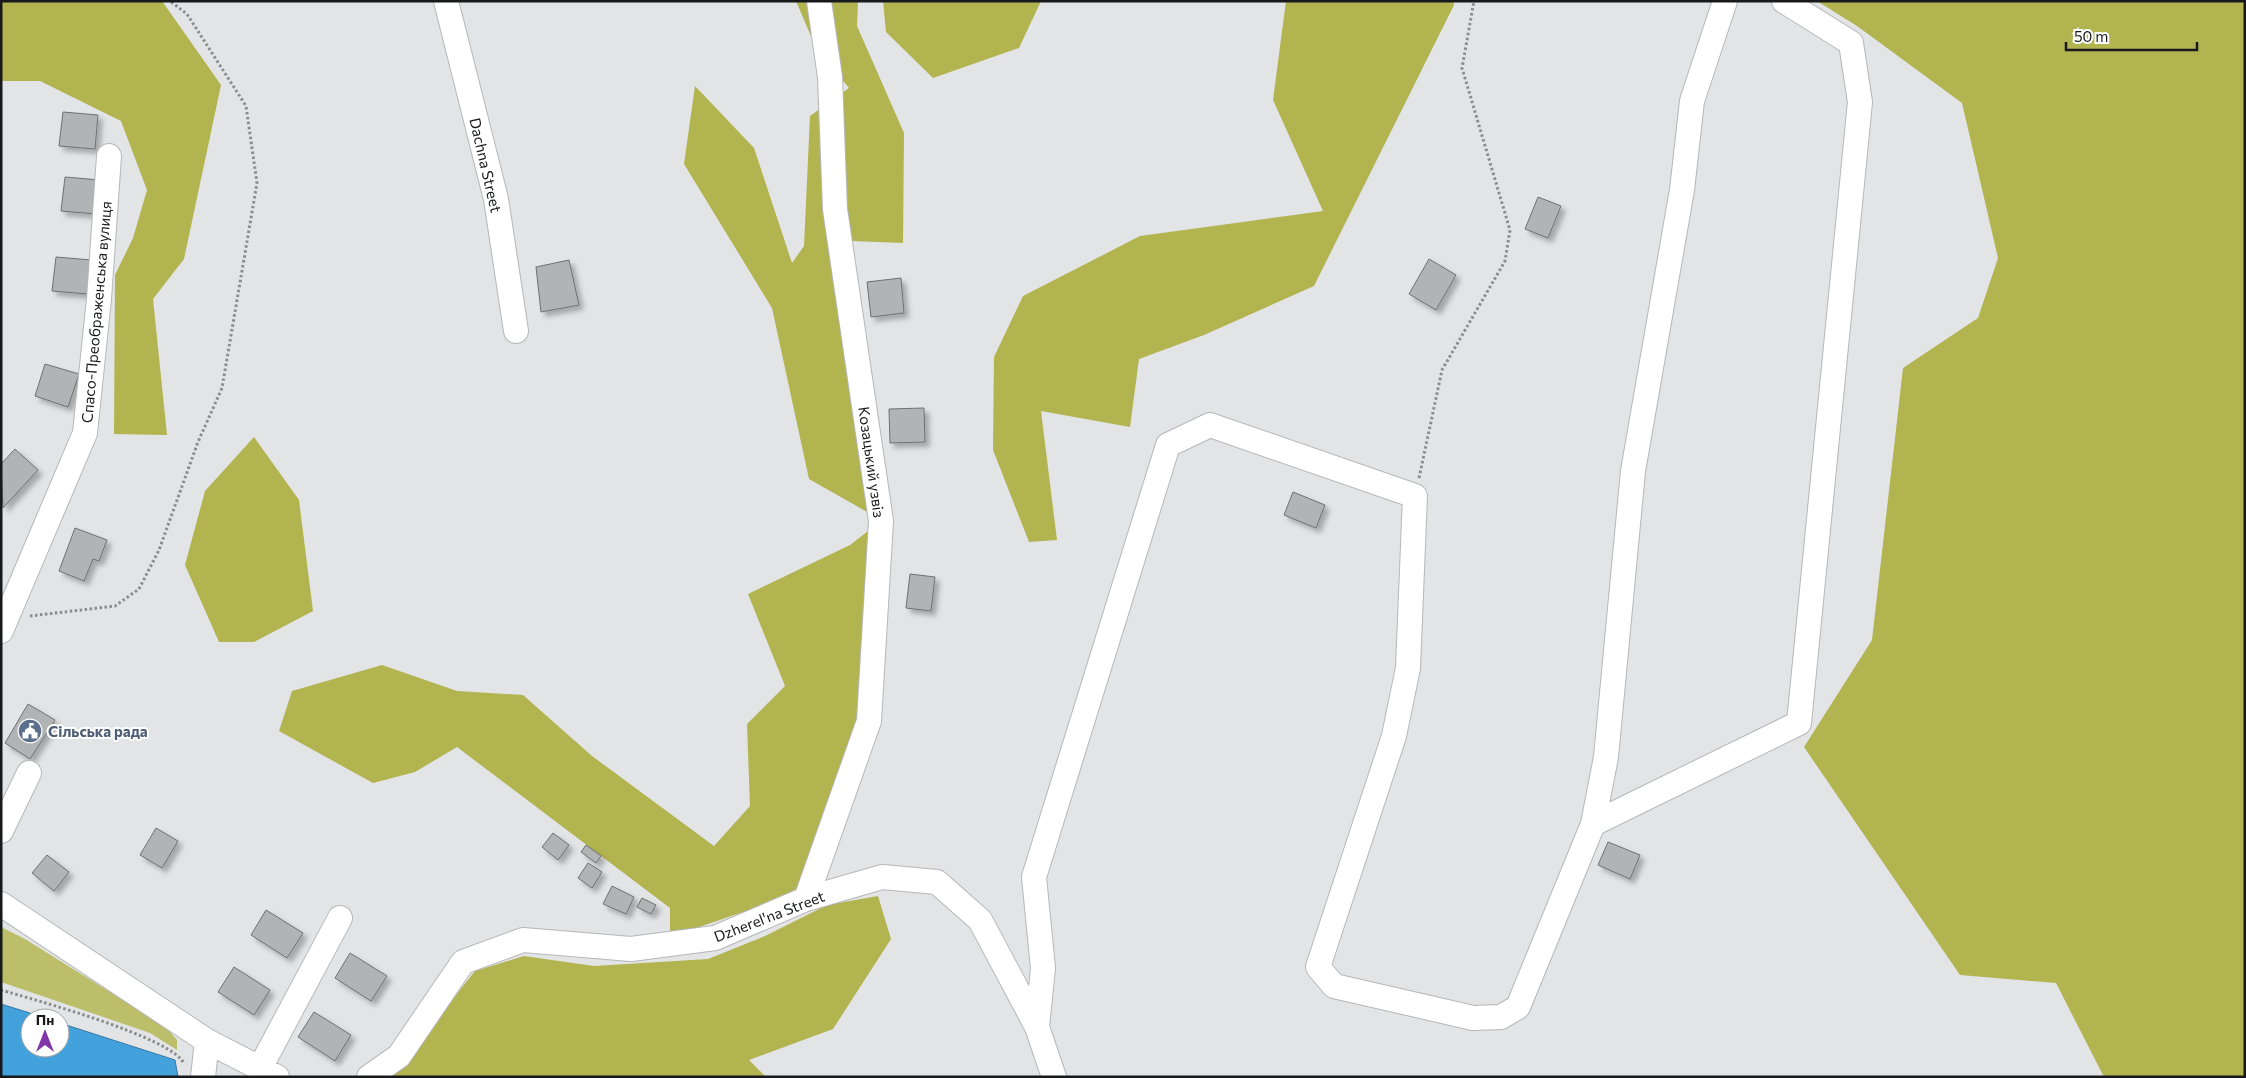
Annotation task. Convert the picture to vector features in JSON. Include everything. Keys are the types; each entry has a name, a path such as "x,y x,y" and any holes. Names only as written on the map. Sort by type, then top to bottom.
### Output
{"street":[{"name":"Dachna Street","path":"446,1 496,199 516,331"},
{"name":"Козацький узвіз","path":"806,899 870,721 881,521 835,209 830,77 818,1"},
{"path":"1037,1027 1042,968 1034,877 1168,445 1210,425 1415,496 1408,668 1394,736 1318,967 1334,986 1474,1018 1501,1017 1518,1007 1593,824 1606,757 1633,471 1682,190 1692,100 1725,1"},
{"path":"1593,824 1799,723 1860,102 1850,43 1784,1"},
{"name":"Спасо-Преображенська вулиця","path":"4,625 85,433 99,299 109,156"},
{"path":"1,831 29,773"},
{"name":"Dzherel'na Street","path":"369,1077 398,1056 463,962 523,940 631,949 714,938 806,899 882,877 937,882 980,920 1037,1027 1054,1077"},
{"path":"1,904 207,1041 268,1073 340,918"},
{"path":"194,1072 207,1041"}],"path":[{"path":"4,625 115,606 140,589 158,550 198,442 222,388 257,184 246,106 188,14 170,1"},
{"path":"1415,496 1442,370 1505,261 1510,230 1462,68 1474,1"},
{"path":"1,990 75,1011 159,1044 182,1058 194,1072"}],"green space":[{"path":"1,927 25,939 166,1027 177,1040 177,1050 150,1033 1,982"}],"shaded area":[{"path":"1,1 162,1 221,85 184,259 153,299 167,435 114,434 115,275 133,238 147,190 121,121 40,81 1,81"},
{"path":"796,1 858,1 857,26 904,133 903,243 852,241 869,513 809,479 772,308 684,164 695,86 754,148 792,263 804,246 810,116 849,88 816,48"},
{"path":"883,1 1041,1 1019,48 933,78 886,32"},
{"path":"1286,1 1454,1 1454,5 1314,286 1204,335 1139,359 1130,427 1041,411 1057,540 1029,542 993,450 994,357 1023,296 1140,236 1323,211 1273,100"},
{"path":"1817,1 2245,1 2245,1077 2104,1077 2056,983 1960,975 1804,747 1872,640 1903,368 1978,318 1998,258 1962,103 1857,26"},
{"path":"254,437 299,500 313,611 254,642 219,642 185,565 205,491"},
{"path":"881,521 869,721 810,885 769,903 670,937 670,908 457,747 415,772 373,783 279,731 292,691 382,665 457,691 523,695 592,756 714,846 750,806 747,724 785,686 748,594 850,545"},
{"path":"878,896 891,939 833,1029 749,1060 766,1077 391,1077 475,971 524,956 594,966 708,959 765,936 827,905"}],"water":[{"path":"1,1004 20,1010 20,1058 70,1058 70,1026 175,1060 178,1077 1,1077"}],"building":[{"path":"63,112 98,115 95,149 59,146"},
{"path":"65,177 100,180 97,214 61,211"},
{"path":"1538,197 1561,206 1548,238 1525,229"},
{"path":"56,257 91,260 88,294 52,291"},
{"path":"1429,259 1456,275 1436,310 1409,294"},
{"path":"569,260 579,305 541,312 536,267"},
{"path":"901,278 904,313 871,317 867,282"},
{"path":"45,364 79,374 68,407 35,396"},
{"path":"924,408 925,442 890,443 889,409"},
{"path":"15,449 38,470 3,508 1,464"},
{"path":"1293,492 1325,505 1316,528 1284,515"},
{"path":"75,528 107,540 99,561 93,559 84,581 59,571"},
{"path":"910,574 935,577 931,611 906,608"},
{"name":"Сільська рада","path":"28,704 55,720 30,759 5,743"},
{"path":"156,828 178,841 162,868 140,855"},
{"path":"553,833 569,845 558,860 542,847"},
{"path":"1608,842 1640,855 1630,879 1598,865"},
{"path":"586,845 601,856 596,863 581,852"},
{"path":"47,855 69,872 54,891 32,873"},
{"path":"588,863 602,872 592,888 578,878"},
{"path":"612,886 634,897 626,914 603,904"},
{"path":"642,898 656,905 651,914 637,907"},
{"path":"266,910 303,933 287,958 251,935"},
{"path":"350,953 387,976 371,1001 335,978"},
{"path":"234,967 270,990 254,1015 218,992"},
{"path":"314,1012 351,1035 335,1061 298,1037"}],"place":[{"name":"Сільська рада","path":"30,731"}]}
